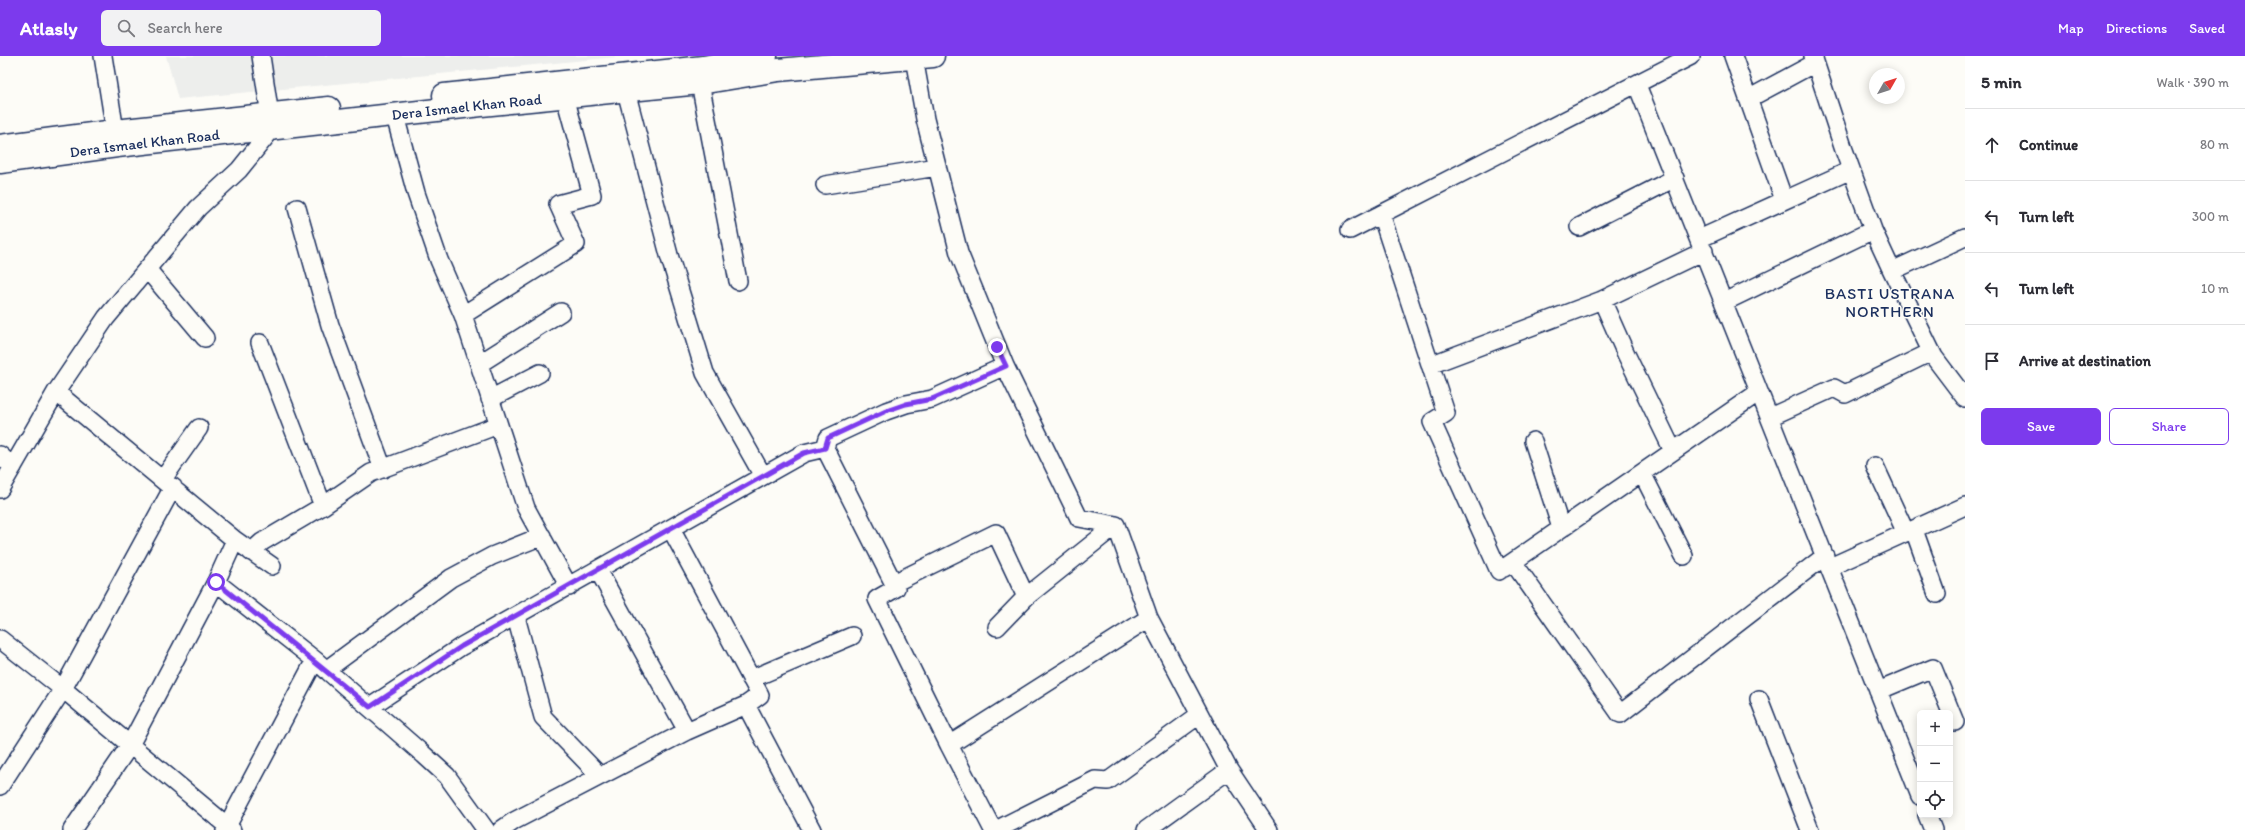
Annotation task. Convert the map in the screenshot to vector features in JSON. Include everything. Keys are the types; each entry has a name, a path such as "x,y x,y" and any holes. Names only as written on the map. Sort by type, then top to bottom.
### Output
{"highway":[{"name":"Dera Ismael Khan Road","path":"0,162 479,90 773,61 924,57"},
{"name":"Dera Ismael Khan Road","path":"0,146 115,131 271,121 396,116 700,83 773,61"}],"street":[{"path":"103,56 115,131"},
{"path":"0,489 56,392 106,318 198,208 238,170 271,121 261,56"},
{"path":"1350,230 1637,85 1691,56"},
{"path":"1734,56 1784,200"},
{"path":"924,57 925,119 959,253 1006,366 1079,518 1116,525"},
{"path":"1748,99 1814,60 1851,170 1874,230 1892,271 1932,352 1965,396"},
{"path":"700,83 738,281"},
{"path":"1637,85 1702,245 1917,788"},
{"path":"626,91 669,255 705,373 763,476"},
{"path":"463,315 576,244 558,204 592,195 565,97"},
{"path":"396,116 416,192 439,260 463,315 526,508 569,586"},
{"path":"825,185 937,167"},
{"path":"1430,365 1602,300 1784,200 1851,170"},
{"path":"1579,227 1675,178"},
{"path":"297,208 330,325 383,469"},
{"path":"1381,214 1446,413 1432,422 1501,570 1620,714 1827,562 1910,531 1965,506"},
{"path":"1724,302 1874,230"},
{"path":"1892,271 1965,236"},
{"path":"148,269 205,338"},
{"path":"1602,300 1626,354 1673,451"},
{"path":"479,364 561,312"},
{"path":"260,343 322,506"},
{"path":"1770,417 1834,388 1845,394 1932,352"},
{"path":"993,830 877,599 896,588 825,448 828,438 886,411 906,404 932,399 1006,366"},
{"path":"490,399 540,373"},
{"path":"56,392 168,483 235,540 272,566"},
{"path":"1501,570 1759,392"},
{"path":"251,552 262,542 322,506 371,473 498,425"},
{"path":"0,786 63,689 168,483 199,428"},
{"path":"1533,441 1562,528"},
{"path":"370,707 462,646 516,617 804,453 825,448"},
{"path":"0,455 13,467"},
{"path":"1875,466 1910,531 1937,594"},
{"path":"1642,473 1684,556"},
{"path":"997,627 1026,597 1116,525"},
{"path":"1116,525 1149,618 1229,770 1269,830"},
{"path":"501,830 514,821 687,731 746,705 760,695 670,529"},
{"path":"894,584 996,533 1026,597"},
{"path":"0,639 63,689 228,829 321,665 451,578 492,556 542,536"},
{"path":"72,830 130,745 216,582 235,540"},
{"path":"598,570 687,731"},
{"path":"216,582 321,665 447,776 486,830"},
{"path":"516,617 543,717 600,776"},
{"path":"949,745 1149,618"},
{"path":"752,679 852,636"},
{"path":"1878,691 1933,668 1955,722"},
{"path":"1758,699 1810,830"},
{"path":"746,705 812,830"},
{"path":"996,830 1095,780 1108,781 1199,715"},
{"path":"1146,830 1229,770"},
{"path":"1928,818 1933,830"}],"shaded area":[{"path":"166,56 627,56 178,99"}],"district":[{"name":"BASTI USTRANA NORTHERN","path":"1890,302"}],"route":[{"path":"216,582 315,660 370,707 462,646 516,617 804,453 825,448 828,438 886,411 906,404 932,399 1006,366 997,347"}]}
